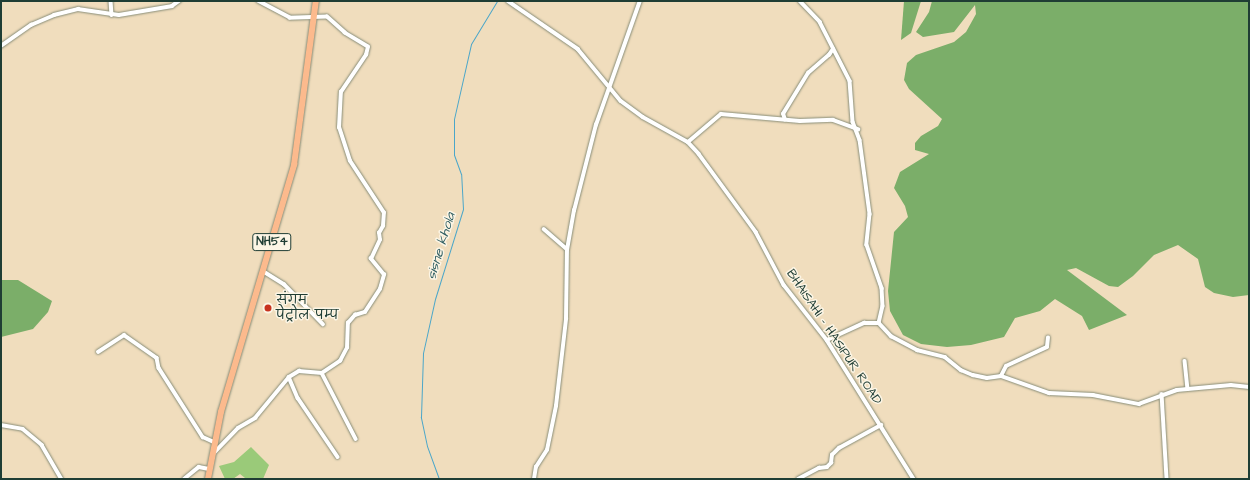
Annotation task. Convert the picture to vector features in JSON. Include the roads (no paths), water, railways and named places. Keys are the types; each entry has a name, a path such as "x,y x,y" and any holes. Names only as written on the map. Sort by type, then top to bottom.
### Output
{"main road":[{"name":"NH54","path":"208,479 220,412 294,165 316,1"}],"street":[{"path":"111,1 112,15"},
{"path":"1,46 31,25 54,15 78,9 112,15 172,6 179,1"},
{"path":"211,456 238,428 255,418 289,377 298,371 322,373 340,361 347,348 348,323 355,315 364,312 380,289 384,275 371,259 380,240 379,233 384,220 375,197 350,162 339,128 341,92 366,55 368,47 345,33 327,17 314,15 307,18 290,18 258,1"},
{"path":"534,479 536,467 547,450 556,406 566,319 567,250 574,211 596,125 610,89 617,60 640,1"},
{"path":"800,1 820,22 850,80 853,122 858,129 870,214 867,245 880,278 882,288 883,306 879,323"},
{"name":"BHAISAHI - HASIPUR ROAD","path":"509,2 578,49 610,89 631,109 688,142 743,212 784,285 827,340 914,479"},
{"path":"785,120 783,114 808,73 829,55 833,49"},
{"path":"688,142 721,114 785,120 833,120 858,129"},
{"path":"544,229 567,250"},
{"path":"263,271 284,284 323,324"},
{"path":"827,340 864,323 879,323 898,340 917,350 945,357 961,370 987,378 1001,376 1049,393 1093,395 1139,404 1162,394 1188,389 1231,385 1249,387"},
{"path":"98,352 124,335 157,358 159,368 203,437 214,442"},
{"path":"1001,376 1006,366 1047,347 1048,338"},
{"path":"1185,361 1188,389"},
{"path":"322,373 356,439"},
{"path":"289,377 298,398 338,457"},
{"path":"1162,394 1167,479"},
{"path":"1,425 23,429 42,445 62,479"},
{"path":"798,479 819,468 827,467 831,464 832,455 839,448 880,425"},
{"path":"184,479 199,467 209,469"}],"waterway":[{"name":"sisne khola","path":"439,479 427,446 421,417 423,353 435,299 463,209 461,174 454,155 454,119 471,44 497,1"}],"place":[{"name":"संगम पेट्रोल पम्प","path":"268,308"}]}
